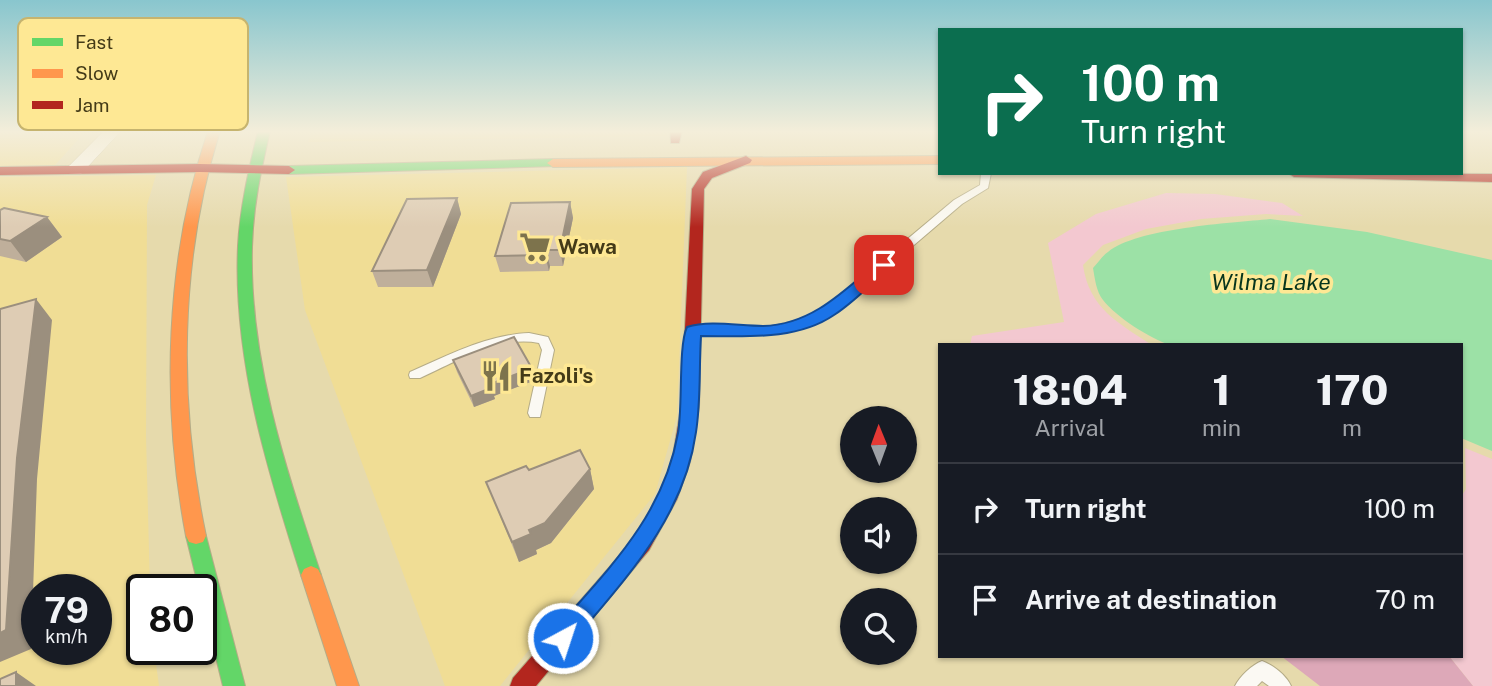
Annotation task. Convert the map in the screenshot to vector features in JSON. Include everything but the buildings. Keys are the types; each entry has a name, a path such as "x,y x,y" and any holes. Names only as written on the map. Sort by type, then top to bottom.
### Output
{"main road":[{"path":"202,163 182,262 178,306 186,483 234,686"},
{"path":"0,171 200,168 256,164 595,163"},
{"path":"521,686 642,544 668,499 681,462 688,430 698,189 706,175 739,163"},
{"path":"256,164 246,248 251,337 274,458 348,686"},
{"path":"1373,175 1492,178"}],"street":[{"path":"75,170 82,163"}],"lane":[{"path":"693,330 767,331 798,325 828,312 958,202 985,186 986,175"},
{"path":"415,375 491,344 517,336 533,336 544,340 548,350 535,413"},
{"path":"1244,686 1262,669 1282,686"}],"shaded area":[{"path":"0,163 57,163 55,165 0,166"},
{"path":"687,167 677,416 655,494 500,686 445,686 305,310 286,177"},
{"path":"156,175 147,205 146,436 150,574 126,574 126,665 156,665 159,686 0,686 0,177"},
{"path":"1166,193 1215,194 1282,203 1303,216 1266,214 1201,219 1146,229 1103,245 1083,265 1092,293 1107,313 1149,343 970,343 972,336 1064,322 1048,243 1096,214"},
{"path":"1465,448 1492,459 1492,686 1473,686 1451,658 1463,658 1463,494 1466,489"},
{"path":"1284,658 1451,658 1473,686 1320,686"}],"water":[{"name":"Wilma Lake","path":"1270,219 1367,232 1492,260 1492,451 1463,439 1463,343 1165,343 1134,327 1103,300 1096,285 1093,268 1106,254 1140,237 1209,225"}],"traffic: fast":[{"path":"256,163 250,190 245,246 250,342 269,437 311,575"},
{"path":"289,170 552,163"},
{"path":"196,536 234,686"}],"traffic: slow":[{"path":"196,536 184,442 180,338 183,268 194,199 204,163"},
{"path":"311,575 348,686"}],"traffic: jam":[{"path":"521,686 642,544 668,499 681,462 690,407 698,189 707,175 738,163"},
{"path":"0,171 200,168 289,170"},
{"path":"1373,175 1492,178"}],"place":[{"name":"Wawa","path":"535,247"},
{"name":"Fazoli's","path":"496,376"}],"route":[{"path":"563,638 642,544 668,499 681,462 688,430 693,330 767,331 798,325 828,312 884,265"}]}
